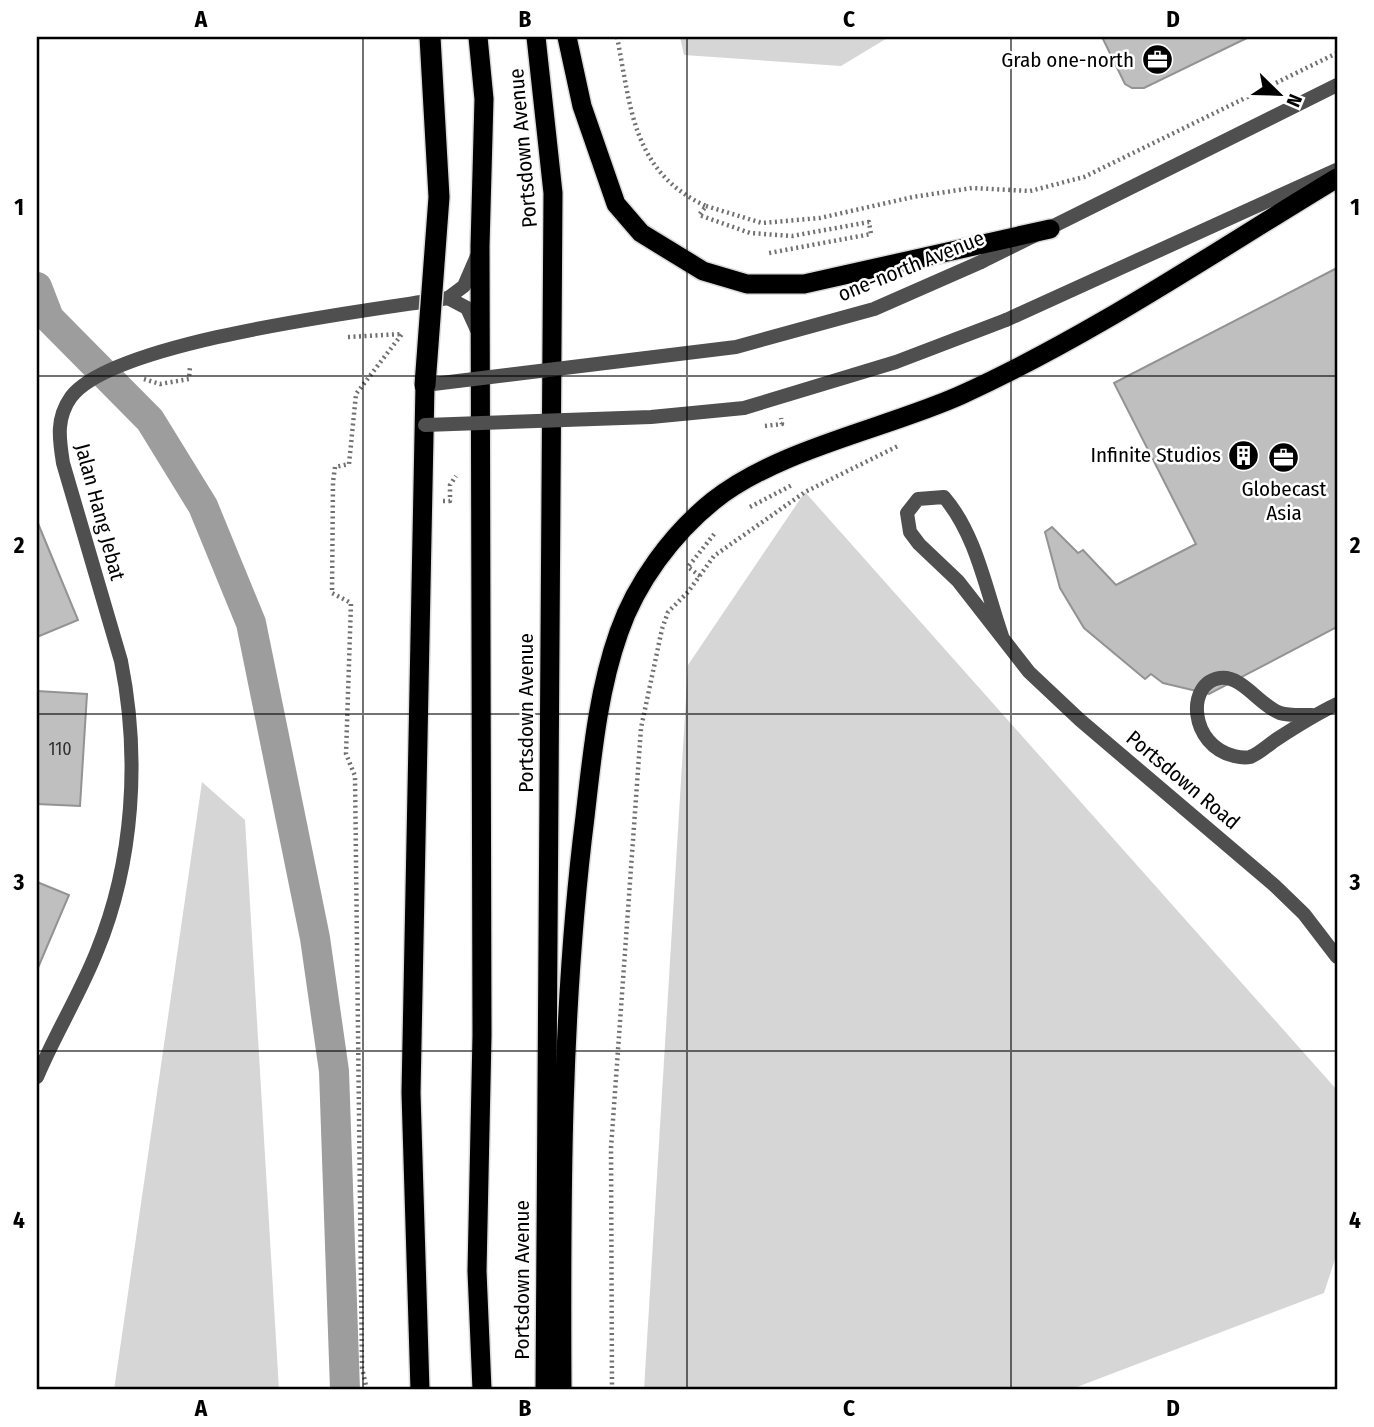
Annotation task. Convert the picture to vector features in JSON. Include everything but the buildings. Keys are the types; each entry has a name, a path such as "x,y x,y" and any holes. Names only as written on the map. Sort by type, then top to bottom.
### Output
{"highway":[{"path":"420,1390 411,1093 425,385 439,197 430,37"},
{"name":"Portsdown Avenue","path":"478,37 484,100 480,246 482,1035 477,1272 482,1390"},
{"name":"Portsdown Avenue","path":"536,37 553,193 545,1390"},
{"path":"567,37 582,106 616,204 641,233 702,271 747,284 804,284 1050,229"},
{"path":"562,1390 561,1240 572,921 601,704 619,632 636,592 668,546 712,502 747,478 972,389 1071,339 1337,178"}],"street":[{"name":"one-north Avenue","path":"425,385 736,347 874,309 1050,229 1337,85"},
{"path":"425,425 651,417 744,408 896,362 1006,320 1337,169"},
{"path":"480,246 464,286 448,298 467,308 482,344"},
{"name":"Jalan Hang Jebat","path":"37,1077 97,952 114,901 129,812 131,760 127,691 58,435 61,415 72,395 93,380 117,369 227,334 448,298"},
{"name":"Portsdown Road","path":"1002,636 964,526 953,508 944,497 918,499 907,513 910,532 958,581 1028,672 1080,720 1274,885 1304,914 1337,957"},
{"path":"1312,715 1279,712 1231,678 1217,678 1203,692 1198,703 1197,723 1204,738 1213,746 1232,756 1249,758 1312,715 1337,704"}],"path":[{"path":"617,37 637,136 658,172 673,186 706,206 762,223 820,218 913,197 972,188 1030,191 1084,177 1337,53"},
{"path":"706,206 699,215 750,233 792,236 869,222 871,234 769,253"},
{"path":"367,1390 362,1368 355,776 345,754 351,603 332,593 333,482 335,467 349,464 356,394 402,334"},
{"path":"342,337 415,334"},
{"path":"117,369 160,384 190,379 189,368 195,360"},
{"path":"744,510 804,479"},
{"path":"612,1390 611,1148 641,728 668,612 700,576 688,567 725,526"}],"shaded area":[{"path":"680,37 889,37 841,66 684,55"},
{"path":"805,492 1337,1090 1337,1253 1324,1293 1069,1390 644,1390 688,665"},
{"path":"202,782 245,820 279,1390 114,1390"}],"waterway":[{"path":"37,287 49,318 150,420 203,506 251,623 315,938 334,1071 345,1390"}],"place":[{"name":"Grab one-north","path":"1157,60"},
{"name":"Infinite Studios","path":"1244,455"},
{"name":"Globecast Asia","path":"1284,457"}]}
